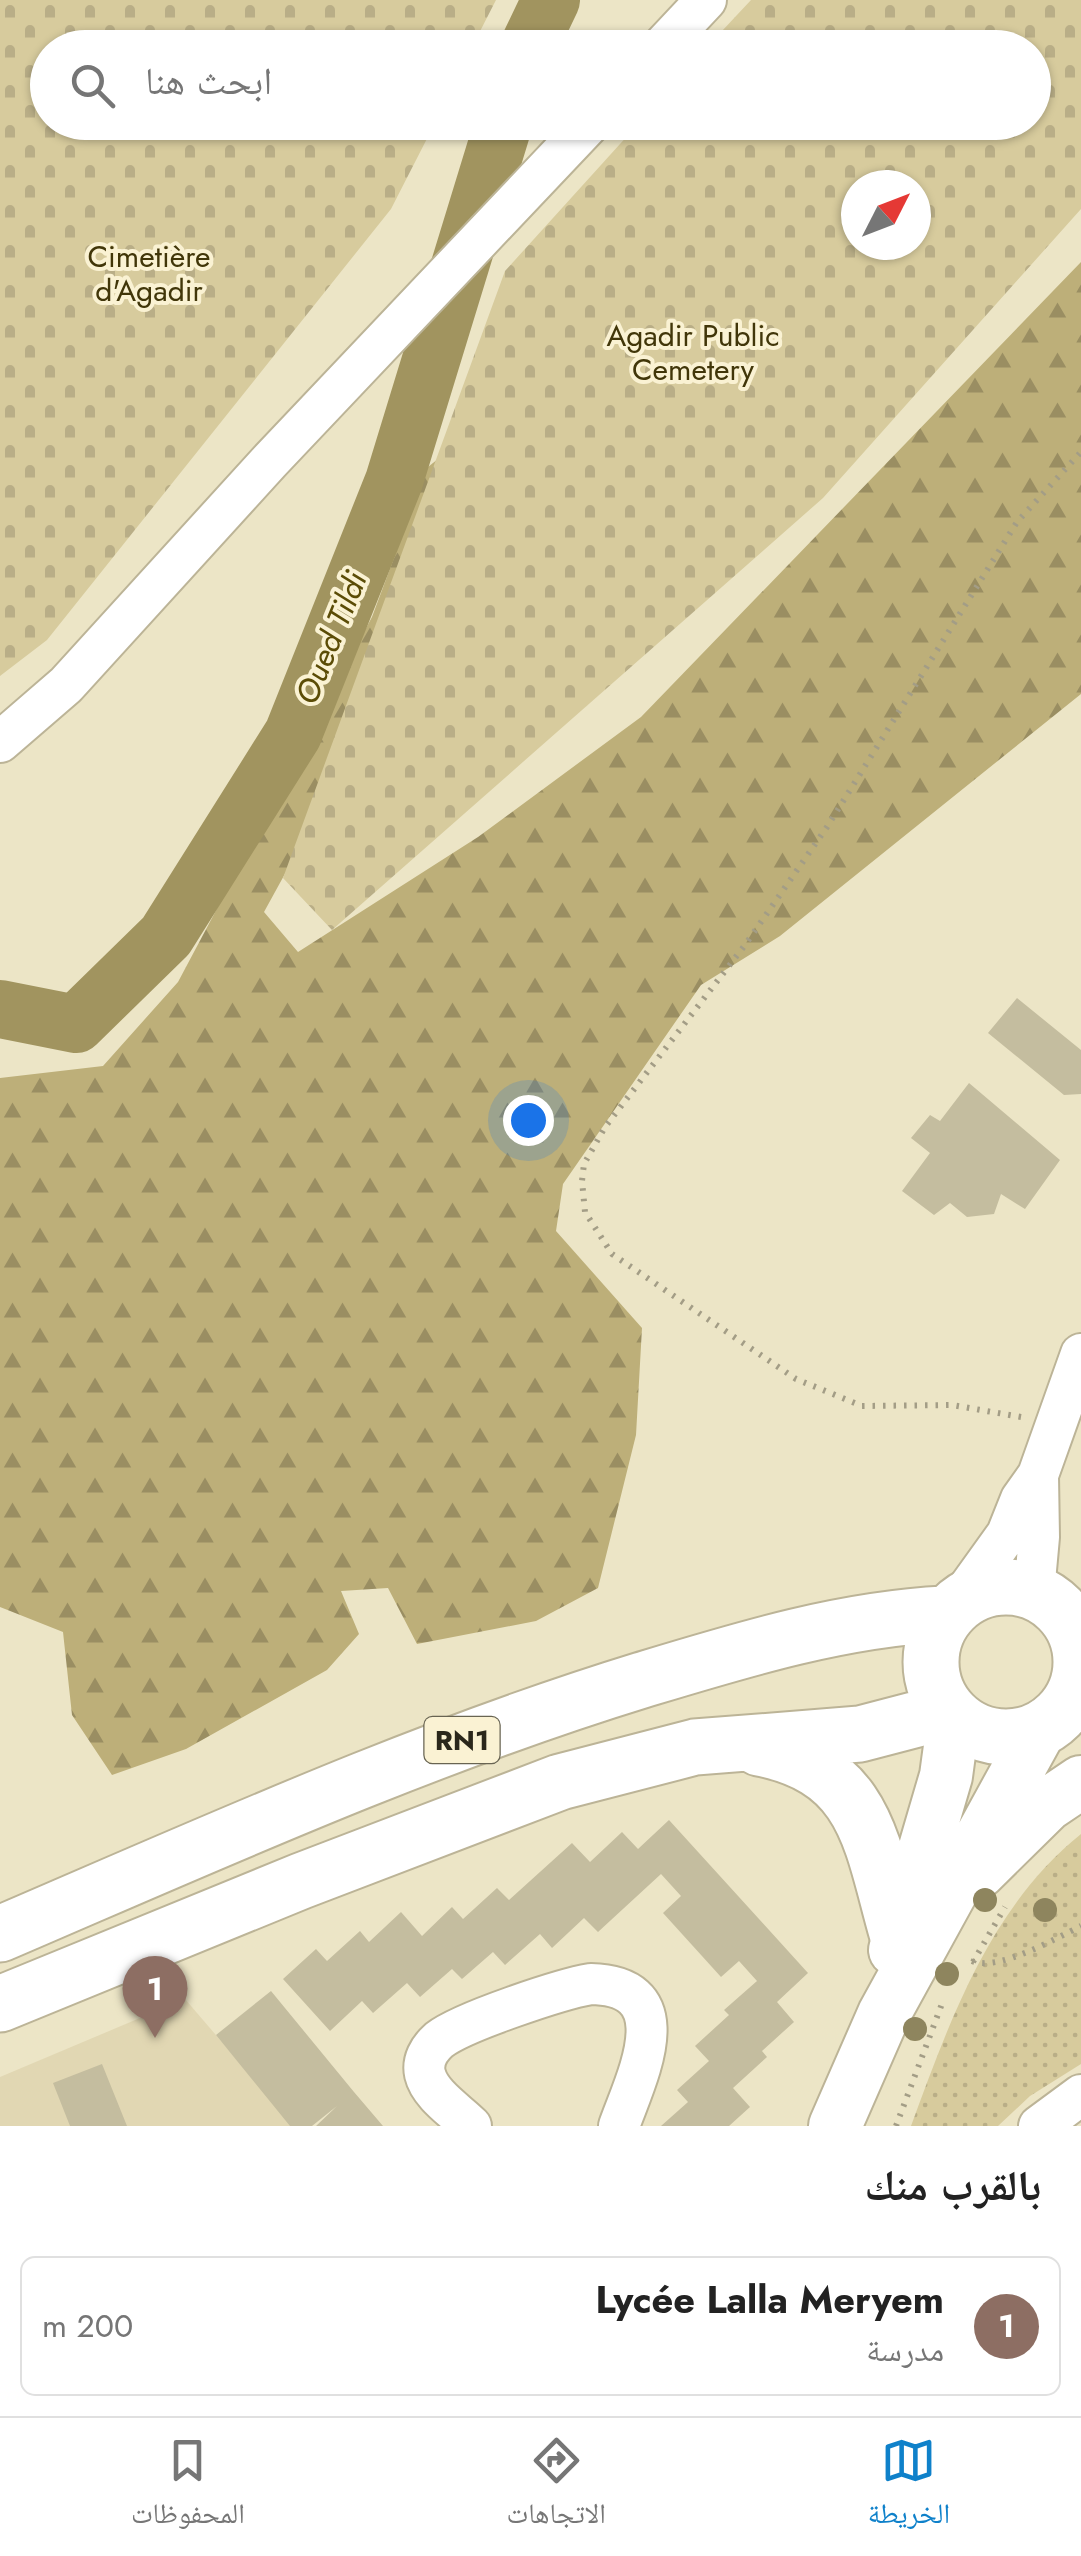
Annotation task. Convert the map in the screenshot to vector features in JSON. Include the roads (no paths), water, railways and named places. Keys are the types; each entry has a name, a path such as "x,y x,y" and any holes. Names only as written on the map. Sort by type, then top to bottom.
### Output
{"highway":[{"name":"RN1","path":"0,1934 370,1776 496,1728 795,1636 951,1609 970,1595 1002,1586 1057,1602"},
{"path":"951,1609 931,1648 932,1682 951,1714 982,1734 998,1738 1030,1735 1059,1723 1071,1701 1081,1664 1072,1626 1057,1602"},
{"name":"RN1","path":"0,2004 300,1881 560,1782 632,1760 726,1742 860,1734 951,1714"},
{"path":"726,1742 799,1758 838,1784 863,1816 875,1846 942,1939"}],"main road":[{"path":"942,1939 951,1714"},
{"path":"942,1939 1059,1723"},
{"path":"834,2126 891,2001 942,1939 997,1851 1048,1804 1081,1782"}],"street":[{"path":"678,30 706,0"},
{"path":"0,742 66,685 575,140"},
{"path":"951,1609 1008,1534 1021,1499 1038,1475 1081,1354"},
{"path":"1038,1475 1040,1537 1057,1602"},
{"path":"471,2126 431,2087 424,2071 429,2051 450,2033 592,1984 606,1984 630,1995 638,2002 648,2030 647,2054 619,2126"},
{"path":"1039,2126 1081,2095"}],"waterway":[{"name":"Oued Tildi","path":"537,30 551,0"},
{"name":"Oued Tildi","path":"0,1009 76,1024 166,936 293,734 394,481 498,140"}],"place":[{"name":"Lycée Lalla Meryem","path":"155,2038"}],"park label":[{"name":"Cimetière d'Agadir","path":"149,273"},
{"name":"Agadir Public Cemetery","path":"693,352"}]}
